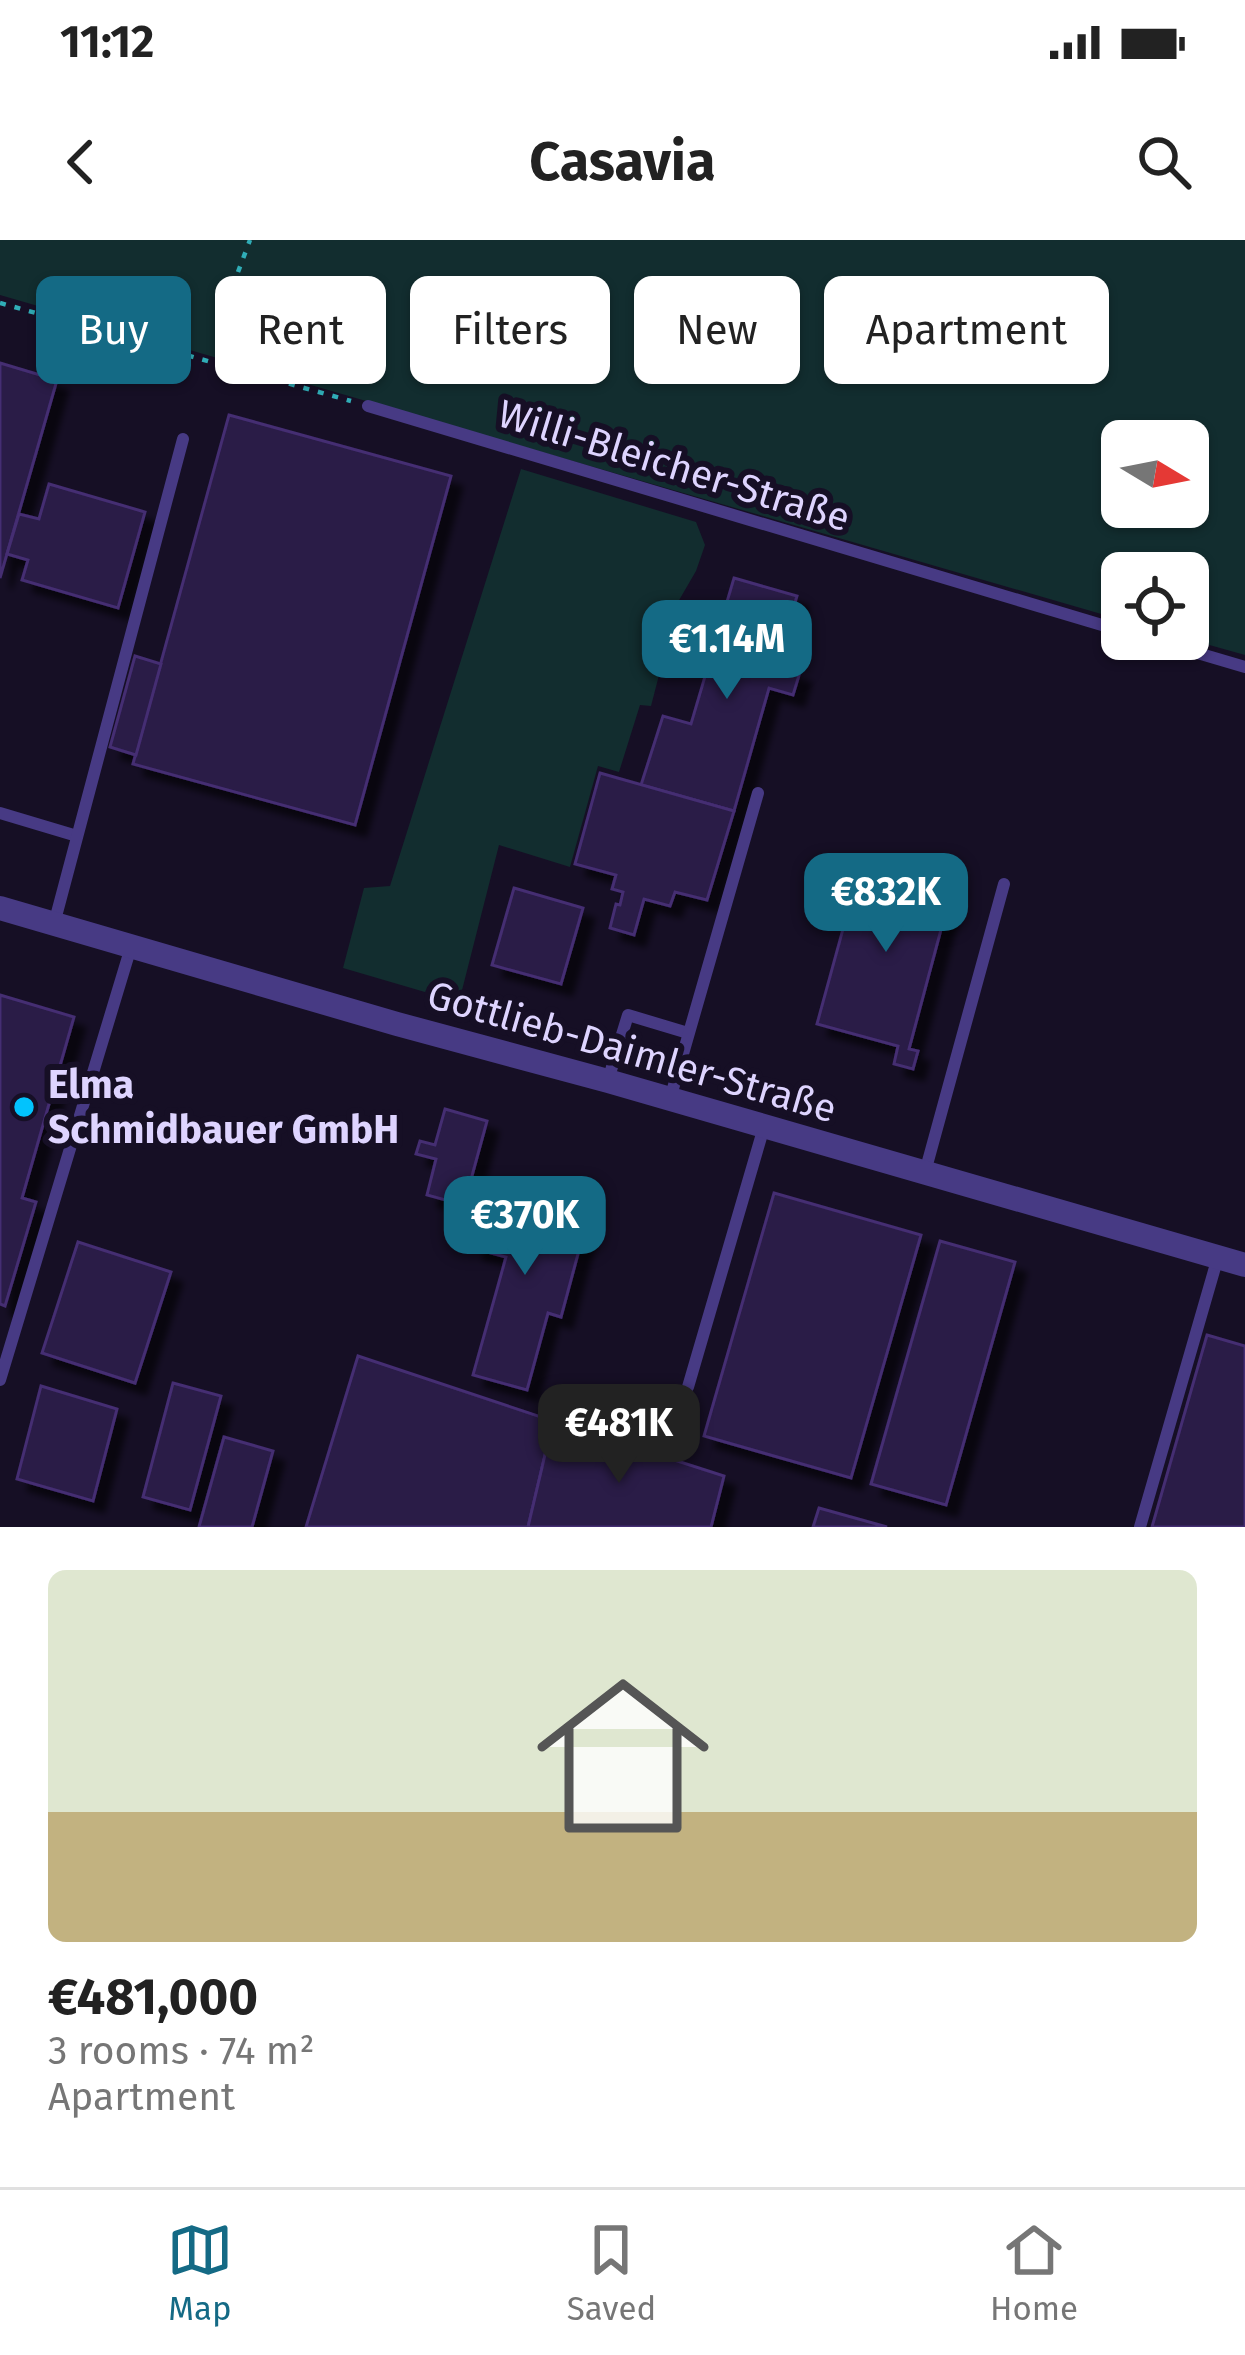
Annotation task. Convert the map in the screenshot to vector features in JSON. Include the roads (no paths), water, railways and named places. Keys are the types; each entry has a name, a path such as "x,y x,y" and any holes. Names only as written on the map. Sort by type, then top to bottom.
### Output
{"street":[{"name":"Gottlieb-Daimler-Straße","path":"0,908 1245,1265"}],"lane":[{"name":"Willi-Bleicher-Straße","path":"368,406 1101,625"},
{"path":"54,923 183,439"},
{"path":"1209,657 1245,668"},
{"path":"670,1099 758,793"},
{"path":"0,813 77,836"},
{"path":"925,1172 1004,884"},
{"path":"0,1379 131,946"},
{"path":"608,1081 628,1015 688,1034"},
{"path":"688,1387 764,1126"},
{"path":"1140,1527 1218,1256"}],"place":[{"name":"Elma Schmidbauer GmbH","path":"24,1107"}]}
